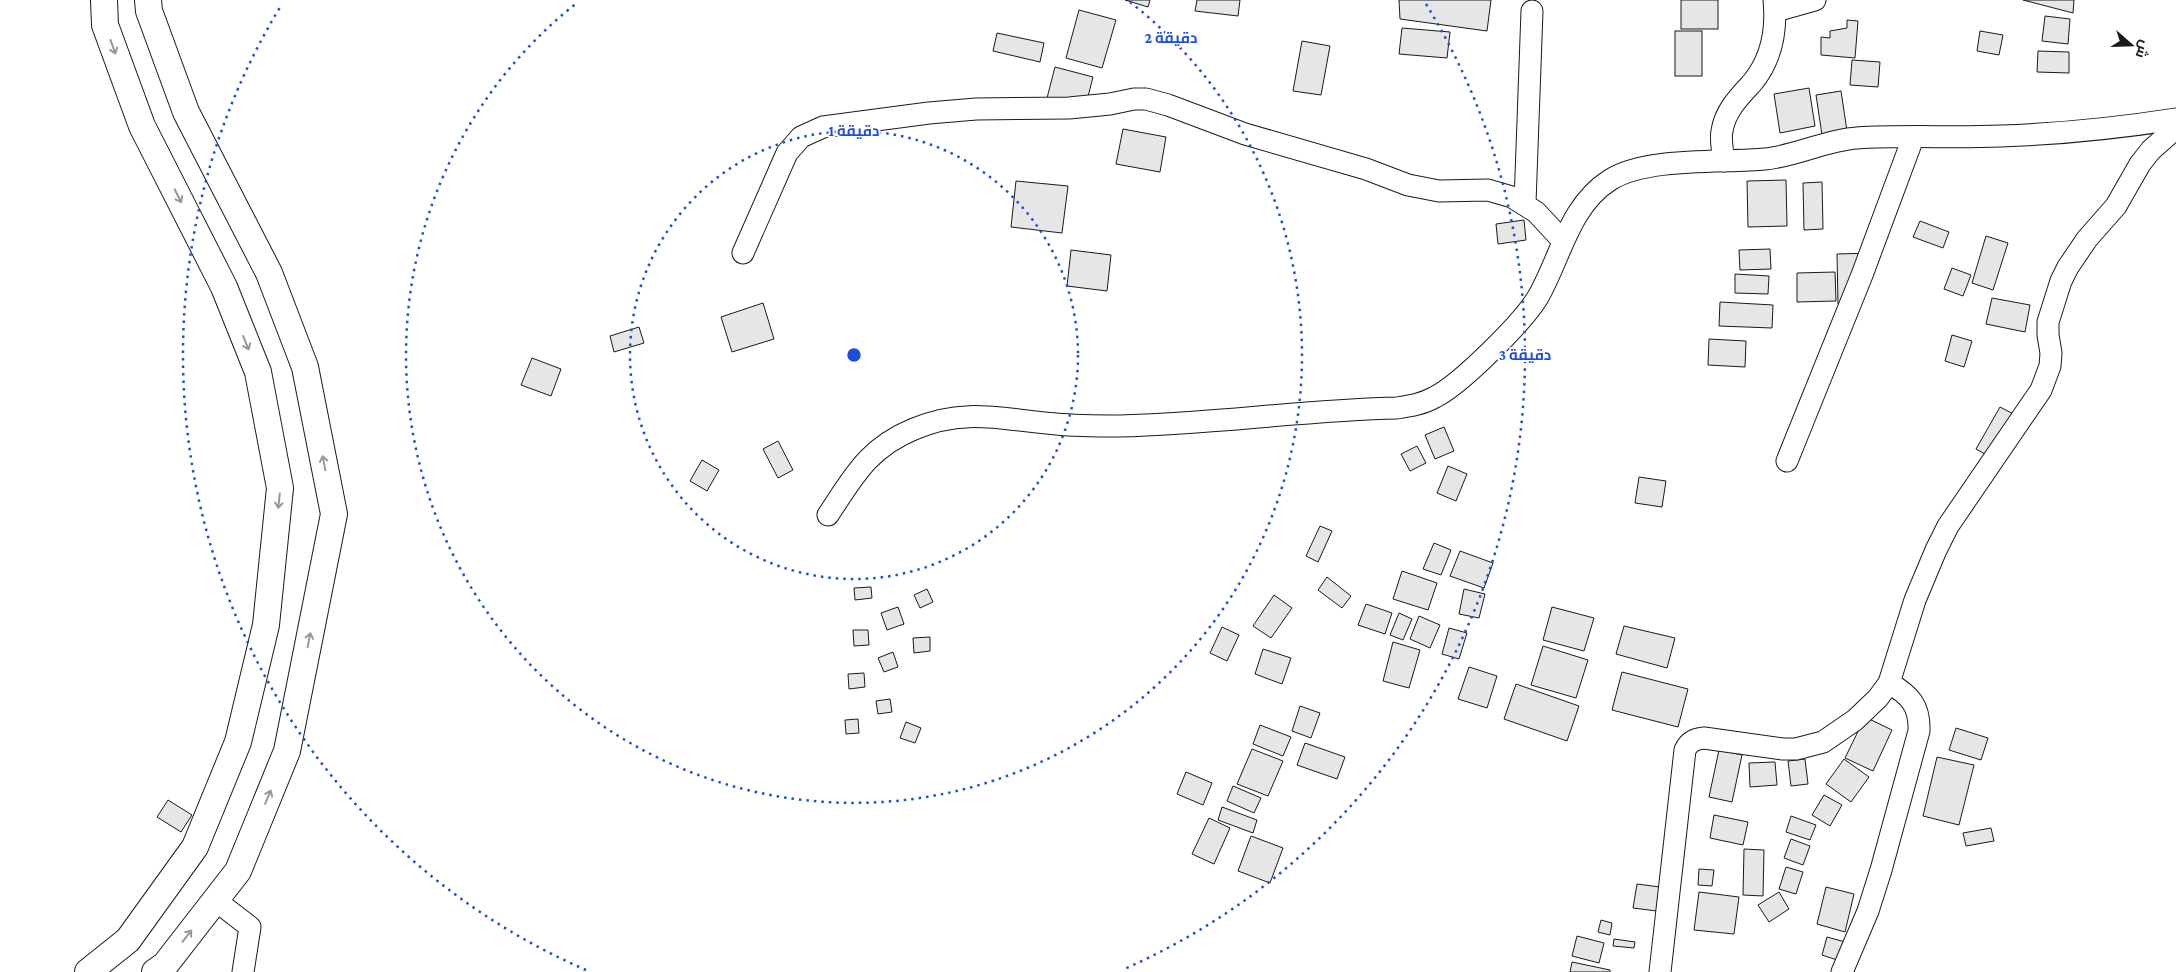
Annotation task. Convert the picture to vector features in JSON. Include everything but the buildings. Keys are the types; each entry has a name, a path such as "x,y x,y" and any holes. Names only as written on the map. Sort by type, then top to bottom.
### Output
{"main road":[{"path":"88,972 128,940 195,847 238,742 266,624 280,488 258,372 224,287 142,126 105,25 104,0"},
{"path":"148,0 149,11 186,112 269,273 305,367 334,514 288,751 238,871 165,964 155,972"}],"street":[{"path":"1724,161 1722,132 1726,117 1768,57 1775,27 1775,5 1815,0"},
{"path":"1525,203 1532,11"},
{"path":"743,253 787,153 801,137 811,131 823,127 929,113 986,109 1069,108 1110,104 1134,99 1157,101 1245,134 1366,169 1408,185 1439,191 1488,190 1512,197 1525,203 1536,212 1563,241"},
{"path":"828,515 858,470 881,446 915,428 952,418 999,416 1056,424 1122,426 1397,408 1422,403 1446,391 1457,382 1520,321 1538,296 1563,241 1579,210 1588,198 1598,189 1622,174 1647,166 1768,159 1846,139 2053,134 2176,119"},
{"path":"1660,972 1685,750 1688,745 1692,740 1704,738 1782,749 1810,746 1831,737 1855,720 1878,698 1889,683 1915,600 1940,542 1958,509 2041,390 2052,353 2048,335 2048,322 2068,267 2087,239 2116,206 2140,164 2164,137 2176,128"},
{"path":"1787,461 1862,275 1914,138"},
{"path":"1842,972 1868,911 1919,731 1918,710 1913,701 1904,692 1889,683"},
{"path":"215,900 250,927 243,972"}]}
